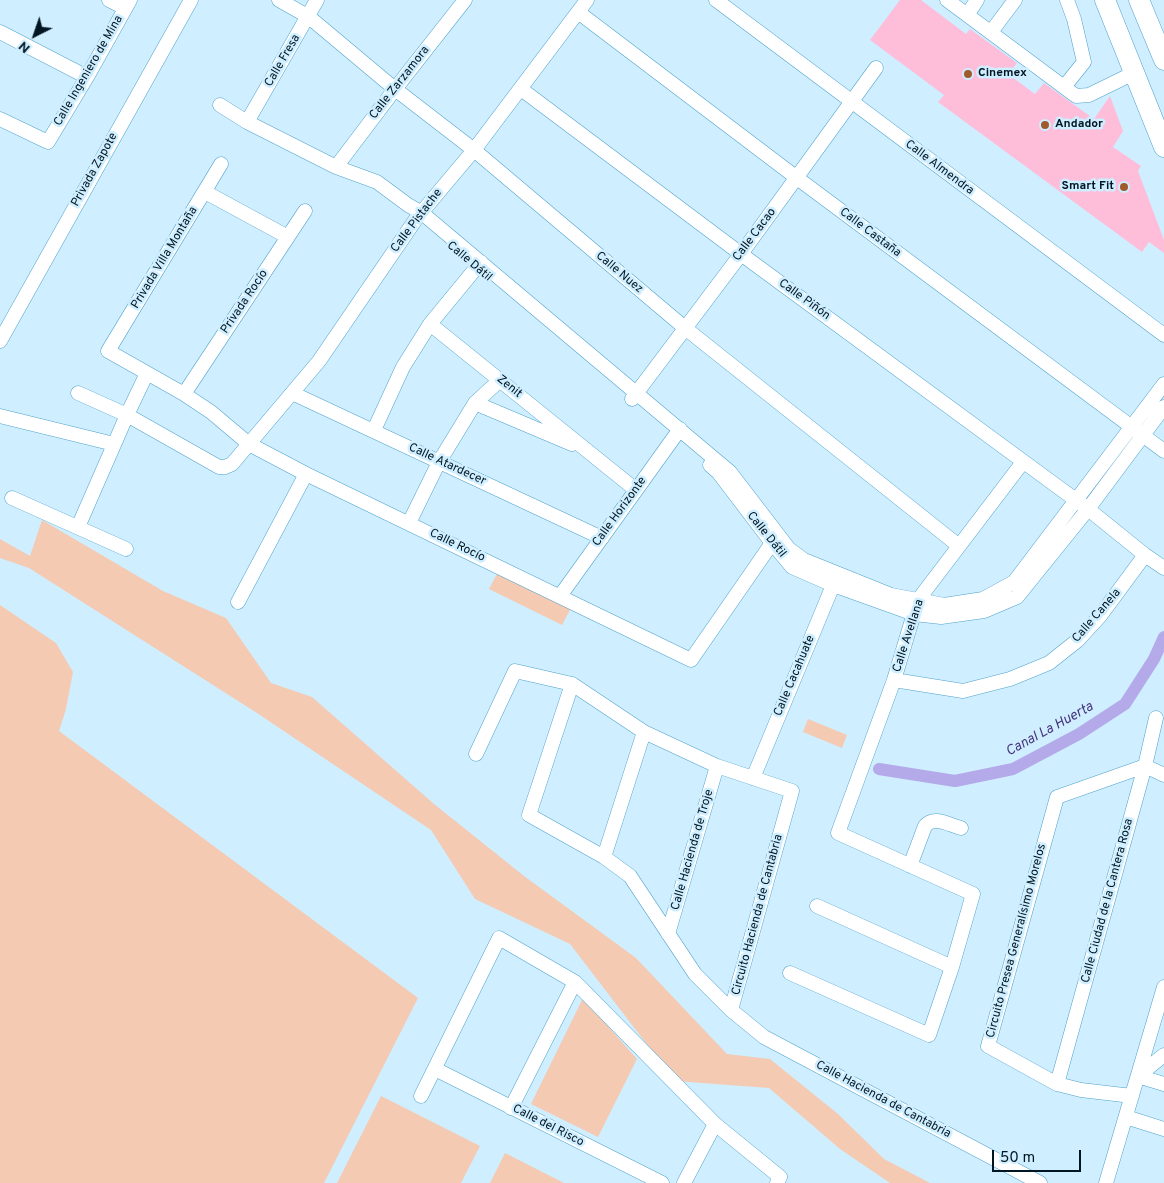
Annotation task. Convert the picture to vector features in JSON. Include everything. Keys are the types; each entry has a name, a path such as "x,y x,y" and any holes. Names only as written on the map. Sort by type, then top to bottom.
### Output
{"highway":[{"path":"1105,0 1164,148"},
{"path":"1139,0 1164,60"}],"street":[{"path":"109,0 128,4"},
{"name":"Privada Zapote","path":"0,340 191,0"},
{"name":"Calle Nuez","path":"279,0 308,17 394,89 474,150 684,328 959,546"},
{"name":"Calle Fresa","path":"247,122 317,0"},
{"name":"Calle Zarzamora","path":"336,167 394,89 465,0"},
{"name":"Calle Pistache","path":"78,393 126,415 219,467 232,464 318,361 419,216 474,150 587,0"},
{"name":"Calle Almendra","path":"716,0 1164,335"},
{"path":"947,0 1076,96 1089,95 1134,73"},
{"path":"967,15 978,0"},
{"path":"991,32 1015,0"},
{"path":"1064,87 1084,62 1074,19 1066,0"},
{"name":"Calle Ingeniero de Mina","path":"0,120 48,142 128,4"},
{"name":"Calle Castaña","path":"578,12 797,178 1164,451"},
{"path":"0,32 87,77"},
{"name":"Calle Cacao","path":"634,396 741,254 876,68"},
{"name":"Calle Piñón","path":"521,88 741,254 1083,505"},
{"name":"Calle Dátil","path":"220,106 247,122 336,167 377,182 408,205 677,432 730,472 789,549 836,580"},
{"name":"Privada Villa Montaña","path":"108,351 221,164"},
{"path":"205,192 288,237"},
{"name":"Privada Rocío","path":"184,394 305,211"},
{"path":"374,430 403,367 430,324 479,265"},
{"name":"Zenit","path":"430,324 636,490"},
{"name":"Calle Rocío","path":"108,351 184,394 211,412 249,444 306,474 691,660 772,544"},
{"path":"78,527 126,415 147,373"},
{"path":"409,523 439,462 475,403 500,380"},
{"name":"Calle Dátil","path":"677,432 718,472 772,544 792,567 891,595 916,607 944,605 983,599 1014,582 1083,505 1137,431 1164,384"},
{"name":"Calle Atardecer","path":"292,393 602,538"},
{"name":"Zenit","path":"475,403 589,451"},
{"name":"Calle Dátil","path":"1137,431 1164,407"},
{"path":"0,416 114,444"},
{"name":"Calle Horizonte","path":"560,596 677,432"},
{"name":"Calle Avellana","path":"910,866 838,834 894,680 916,607 959,546 1023,462"},
{"path":"238,602 306,474"},
{"path":"12,498 126,549"},
{"path":"1083,505 1164,568"},
{"name":"Calle Canela","path":"894,680 962,691 1010,679 1049,663 1078,640 1100,616 1145,555"},
{"name":"Calle Cacahuate","path":"753,778 836,580"},
{"name":"Circuito Hacienda de Cantabria","path":"476,754 515,671 572,684 644,732 717,766 792,791 731,1010 695,974 630,876 604,857 529,815 572,684"},
{"name":"Calle Ciudad de la Cantera Rosa","path":"1057,1084 1145,766 1156,718"},
{"path":"604,857 644,732"},
{"name":"Calle Hacienda de Troje","path":"668,934 717,766"},
{"path":"1145,766 1164,775"},
{"name":"Circuito Presea Generalísimo Morelos","path":"1132,1096 1081,1090 1057,1084 988,1046 1057,797 1145,766"},
{"path":"790,973 929,1035 952,967 973,894 910,866 924,826 928,821 934,820 960,828"},
{"path":"817,906 952,967"},
{"path":"421,1096 499,938 574,982 715,1124 780,1177 777,1183"},
{"path":"512,1108 574,982"},
{"path":"1106,1183 1164,987"},
{"name":"Calle Hacienda de Cantabria","path":"731,1010 764,1037 1040,1183"},
{"path":"1138,1076 1164,1054"},
{"name":"Calle del Risco","path":"435,1068 662,1183"},
{"path":"1138,1076 1164,1084"},
{"path":"1126,1117 1164,1130"},
{"path":"684,1183 715,1124"}],"shaded area":[{"path":"42,520 163,591 226,618 271,683 312,697 434,804 524,876 636,958 727,1054 770,1059 838,1114 884,1159 930,1183 890,1183 840,1149 769,1088 675,1081 570,944 475,899 431,830 257,713 29,568 0,558 0,539 30,556"},
{"path":"498,572 571,608 562,625 489,589"},
{"path":"0,605 56,643 73,672 66,709 59,731 418,998 324,1183 0,1183"},
{"path":"808,719 847,735 842,748 803,732"},
{"path":"583,998 637,1059 598,1137 531,1104"},
{"path":"381,1096 480,1146 461,1183 337,1183"},
{"path":"505,1153 564,1183 490,1183"}],"building":[{"name":"Andador","path":"900,0 921,0 966,34 970,29 1017,63 1008,74 1035,94 1044,83 1094,119 1110,96 1123,131 1113,147 1141,166 1138,171 1164,240 1164,253 1149,242 1142,252 938,102 944,95 870,40"}],"waterway":[{"name":"Canal La Huerta","path":"879,769 955,781 1013,769 1079,734 1125,704 1154,659 1164,637"}],"place":[{"name":"Cinemex","path":"968,74"},
{"name":"Andador","path":"1045,125"},
{"name":"Smart Fit","path":"1124,187"}]}
